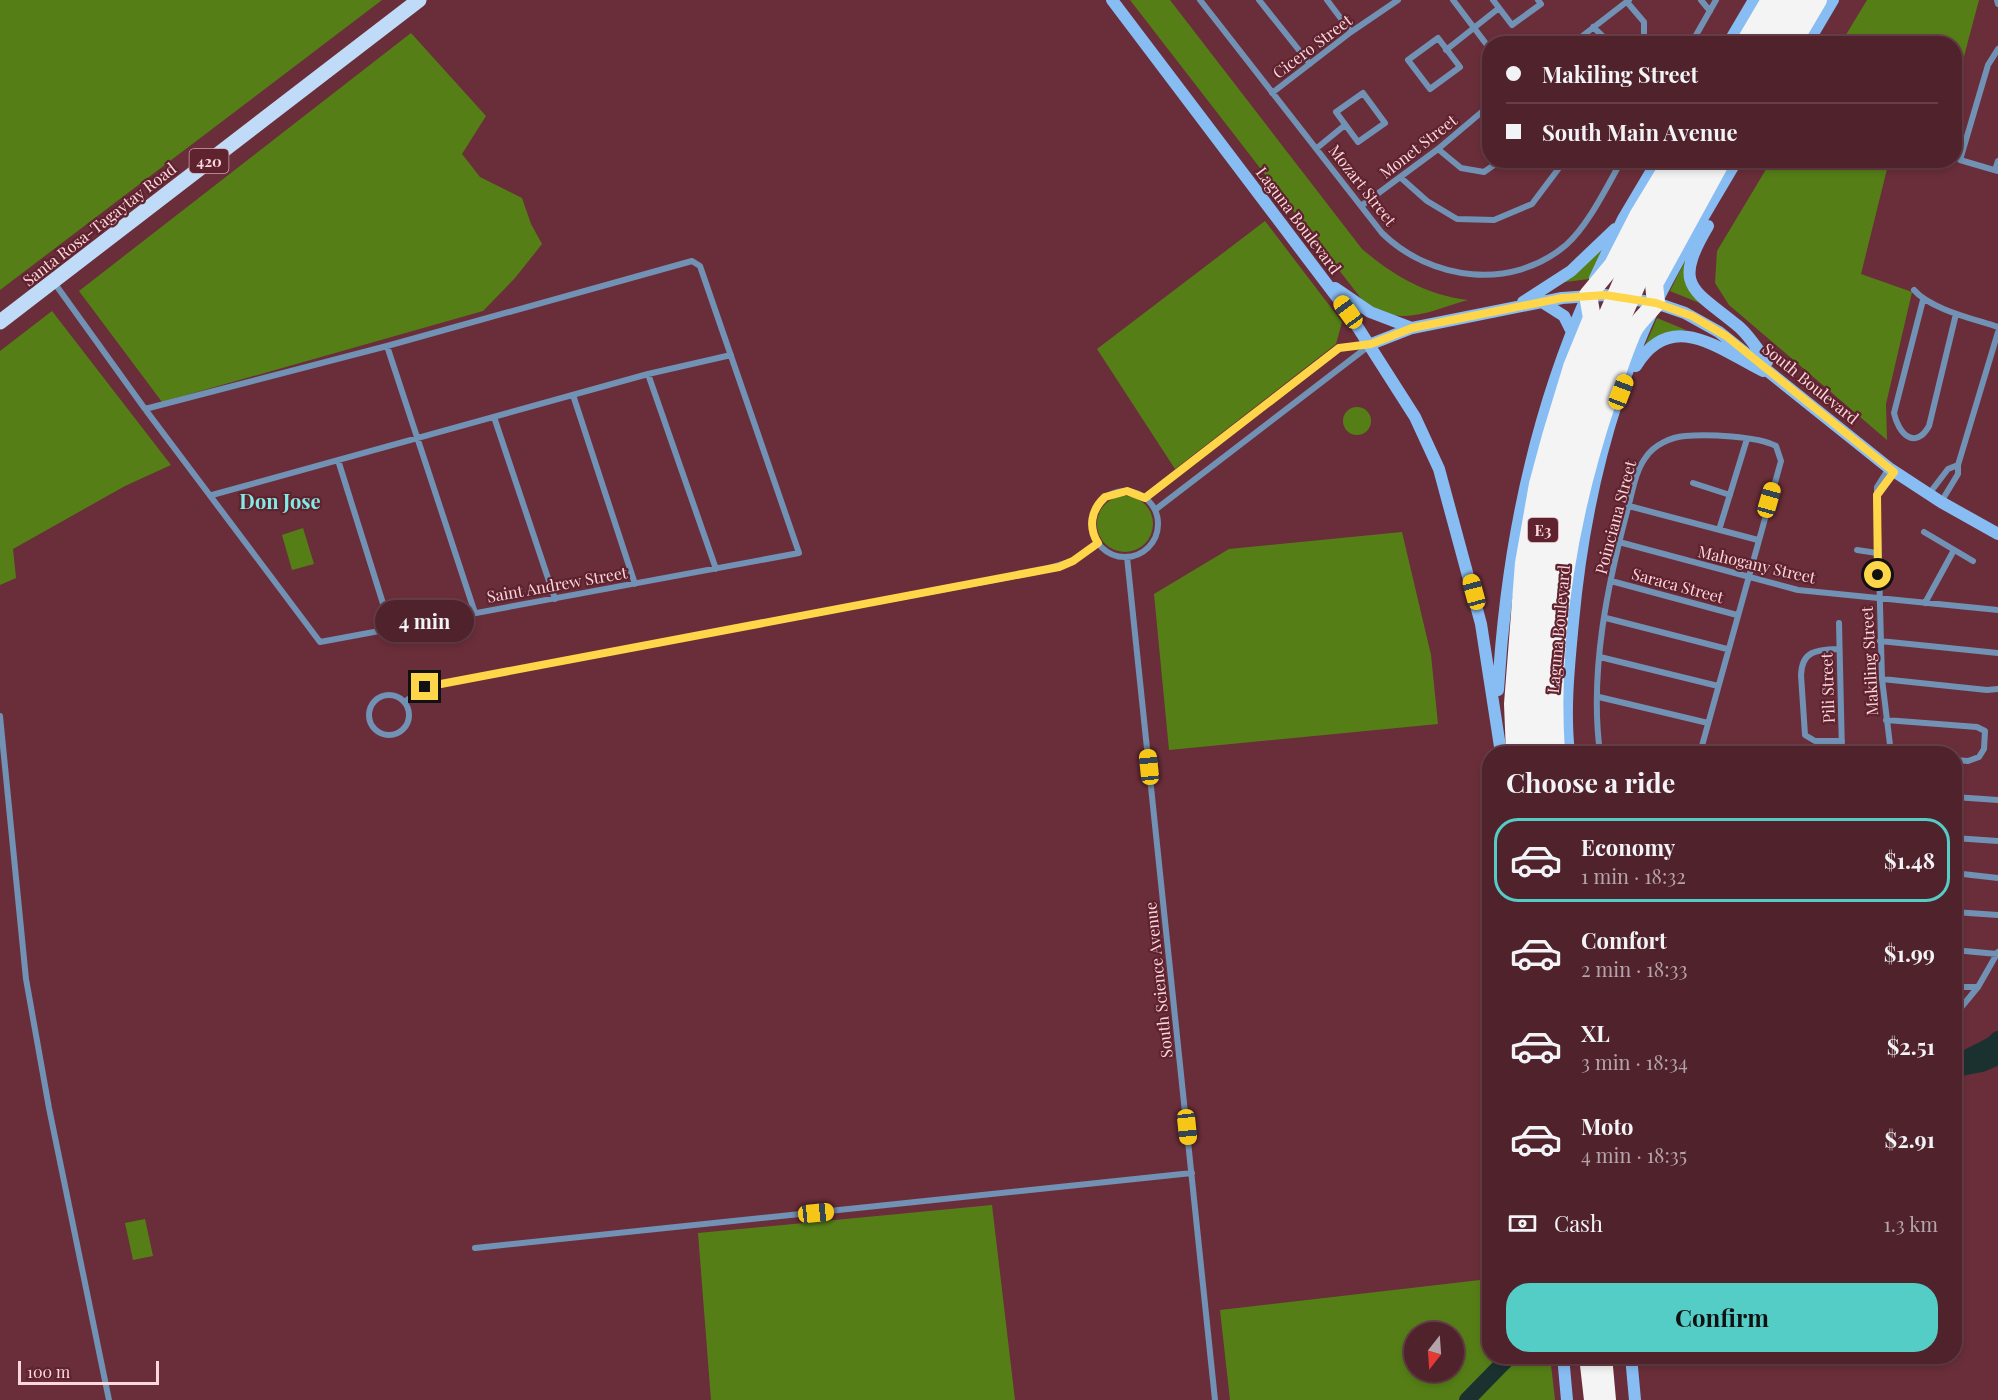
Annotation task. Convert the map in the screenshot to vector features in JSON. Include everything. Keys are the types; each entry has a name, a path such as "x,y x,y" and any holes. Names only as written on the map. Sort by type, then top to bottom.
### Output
{"highway":[{"path":"1749,36 1770,0"},
{"path":"1763,36 1785,0"},
{"path":"1780,36 1800,0"},
{"path":"1797,36 1818,0"},
{"path":"1515,746 1513,704 1524,563 1538,484 1551,436 1592,318 1587,295 1613,265 1638,216 1667,168"},
{"name":"E3","path":"1529,746 1527,669 1530,624 1548,499 1570,413 1637,266 1685,168"},
{"name":"E3","path":"1637,266 1700,168"},
{"path":"1556,746 1556,666 1560,622 1582,491 1603,414 1634,329 1656,303 1654,284 1727,168"},
{"name":"E3","path":"1543,746 1544,627 1558,532 1569,472 1613,319"},
{"path":"1589,1364 1593,1400"},
{"path":"1604,1364 1607,1400"}],"main road":[{"name":"Santa Rosa-Tagaytay Road","path":"0,322 419,0"},
{"name":"Laguna Boulevard","path":"1112,0 1371,344 1415,417 1439,469 1481,624 1500,746"},
{"path":"1733,36 1754,0"},
{"path":"1812,36 1833,0"},
{"path":"1516,306 1584,260 1623,219 1653,168"},
{"path":"1729,168 1718,208 1691,258 1690,278 1702,299 1739,327 1783,381"},
{"name":"Laguna Boulevard","path":"1497,717 1503,623 1518,518 1541,421 1587,295 1623,219"},
{"path":"1324,280 1370,312 1412,328"},
{"name":"South Boulevard","path":"1371,344 1412,328 1516,306 1587,295 1623,297 1656,303 1685,313 1719,332 1892,470 1941,502 1998,534"},
{"path":"1542,302 1564,316 1572,332"},
{"name":"Laguna Boulevard","path":"1569,746 1569,669 1580,563 1594,488 1621,392 1656,303"},
{"path":"1621,392 1648,350 1663,339 1675,335 1697,339 1783,381"},
{"path":"1564,1364 1567,1400"},
{"path":"1631,1364 1635,1400"}],"street":[{"name":"Mozart Street","path":"1200,0 1361,206 1394,244 1416,258 1441,269 1474,276 1503,275 1538,263 1567,244 1591,213 1617,168"},
{"path":"1259,0 1310,64"},
{"path":"1326,0 1351,32"},
{"name":"Cicero Street","path":"1272,93 1389,3 1398,0"},
{"path":"1453,0 1482,38"},
{"path":"1493,0 1512,25 1541,4 1538,0"},
{"path":"1701,0 1710,11"},
{"path":"1696,36 1716,0"},
{"path":"1582,36 1628,1 1644,22 1643,36"},
{"path":"1446,50 1499,8"},
{"path":"1593,27 1603,36"},
{"path":"1438,38 1446,50 1460,67 1430,89 1408,60 1438,38"},
{"path":"1962,153 1988,65 1998,49"},
{"path":"1363,93 1385,123 1358,142 1345,125 1336,112 1363,93"},
{"name":"Monet Street","path":"1361,206 1438,149 1482,112"},
{"path":"1317,148 1345,125"},
{"path":"1438,149 1461,168 1484,172 1490,168"},
{"path":"1962,161 1997,170 1998,161"},
{"path":"1400,177 1427,201 1457,219 1494,220 1532,204 1559,168"},
{"path":"53,281 145,410 212,495 648,374 731,355 700,266 692,261 387,346 145,410"},
{"path":"1914,290 1923,300 1956,314 1998,327"},
{"path":"1923,300 1894,413 1896,426 1911,438 1918,439 1923,436 1929,426 1956,314"},
{"path":"1941,502 1958,474 1958,465 1998,332"},
{"path":"1155,510 1283,414 1371,344"},
{"path":"1145,498 1339,348 1371,344"},
{"path":"387,346 475,613"},
{"name":"Saint Andrew Street","path":"212,495 320,642 799,553 731,355"},
{"path":"648,374 716,569"},
{"path":"573,395 635,584"},
{"path":"494,417 555,599"},
{"name":"Poinciana Street","path":"1600,746 1600,657 1611,580 1639,468 1646,456 1656,447 1686,436 1762,440 1776,446 1781,461 1702,746"},
{"path":"1719,530 1747,439"},
{"path":"338,460 391,629"},
{"path":"1929,494 1947,470 1958,465"},
{"name":"Makiling Street","path":"1890,746 1882,679 1877,495 1892,470"},
{"path":"1693,483 1730,495"},
{"path":"1123,491 1134,492 1145,498 1155,510 1158,525 1154,541 1143,552 1127,557 1112,555 1098,543 1092,521 1094,512 1101,501 1123,491"},
{"path":"1629,506 1758,540"},
{"path":"1924,532 1973,561"},
{"name":"Mahogany Street","path":"1619,542 1798,590 1998,610"},
{"path":"406,701 425,687 1050,569 1073,561 1098,543"},
{"path":"1857,550 1877,553"},
{"path":"1925,603 1954,550"},
{"name":"South Science Avenue","path":"1127,557 1215,1400"},
{"name":"Saraca Street","path":"1611,580 1737,615"},
{"path":"1606,618 1728,650"},
{"name":"Pili Street","path":"1839,622 1842,746"},
{"path":"1880,640 1998,653"},
{"path":"1839,649 1815,650 1808,654 1801,666 1801,675 1805,735 1815,741 1842,741"},
{"path":"1600,657 1718,686"},
{"path":"1882,679 1987,690 1998,689"},
{"path":"392,693 406,701 411,716 403,731 387,736 373,729 368,714 375,699 392,693"},
{"path":"1599,697 1708,723"},
{"path":"1,716 26,979 49,1108 108,1400"},
{"path":"1886,720 1966,726 1985,731 1984,750 1979,757 1962,761"},
{"path":"1962,798 1998,800"},
{"path":"1962,839 1998,841"},
{"path":"1962,874 1998,878"},
{"path":"1962,913 1998,915"},
{"path":"1962,951 1997,953 1978,987 1962,1006"},
{"path":"1962,987 1978,987"},
{"path":"475,1248 1192,1173"}],"green space":[{"path":"0,0 382,0 0,290"},
{"path":"1130,0 1170,0 1362,249 1386,268 1411,283 1438,294 1468,300 1427,313 1402,316 1376,309 1363,301"},
{"path":"1867,0 1979,0 1962,64 1962,36 1845,36"},
{"path":"411,33 486,116 462,154 480,177 522,198 531,224 542,244 515,278 483,311 162,402 79,291"},
{"path":"1767,168 1887,168 1861,274 1912,292 1886,404 1887,440 1729,305 1715,283 1717,251"},
{"path":"1265,221 1342,322 1336,344 1175,469 1097,349"},
{"path":"1604,245 1589,279 1557,283"},
{"path":"1689,253 1702,304 1670,291"},
{"path":"52,311 171,465 125,486 13,549 16,578 0,585 0,351"},
{"path":"1657,318 1686,330 1671,332 1644,348"},
{"path":"1357,407 1367,411 1371,421 1367,431 1357,435 1347,431 1343,421 1347,411"},
{"path":"1125,496 1136,498 1145,504 1151,513 1153,524 1151,535 1145,544 1136,550 1125,552 1114,550 1105,544 1099,535 1097,524 1099,513 1105,504 1114,498"},
{"path":"303,528 314,564 292,570 282,535"},
{"path":"1402,532 1431,655 1438,724 1169,750 1154,594 1229,549"},
{"path":"992,1205 1015,1400 711,1400 698,1233"},
{"path":"145,1219 153,1256 133,1260 125,1223"},
{"path":"1482,1280 1482,1364 1551,1364 1555,1400 1230,1400 1220,1310"}],"waterway":[{"path":"1962,1060 1993,1044 1998,1039"},
{"path":"1962,1068 1982,1064 1998,1057"},
{"path":"1467,1400 1502,1364"}],"district":[{"name":"Don Jose","path":"280,500"}],"route":[{"path":"425,687 965,587 1059,567 1086,553 1098,543 1092,531 1092,517 1105,497 1127,491 1145,498 1339,348 1371,344 1412,328 1516,306 1587,295 1623,297 1656,303 1677,309 1704,322 1733,341 1894,472 1877,495 1878,575"}]}
